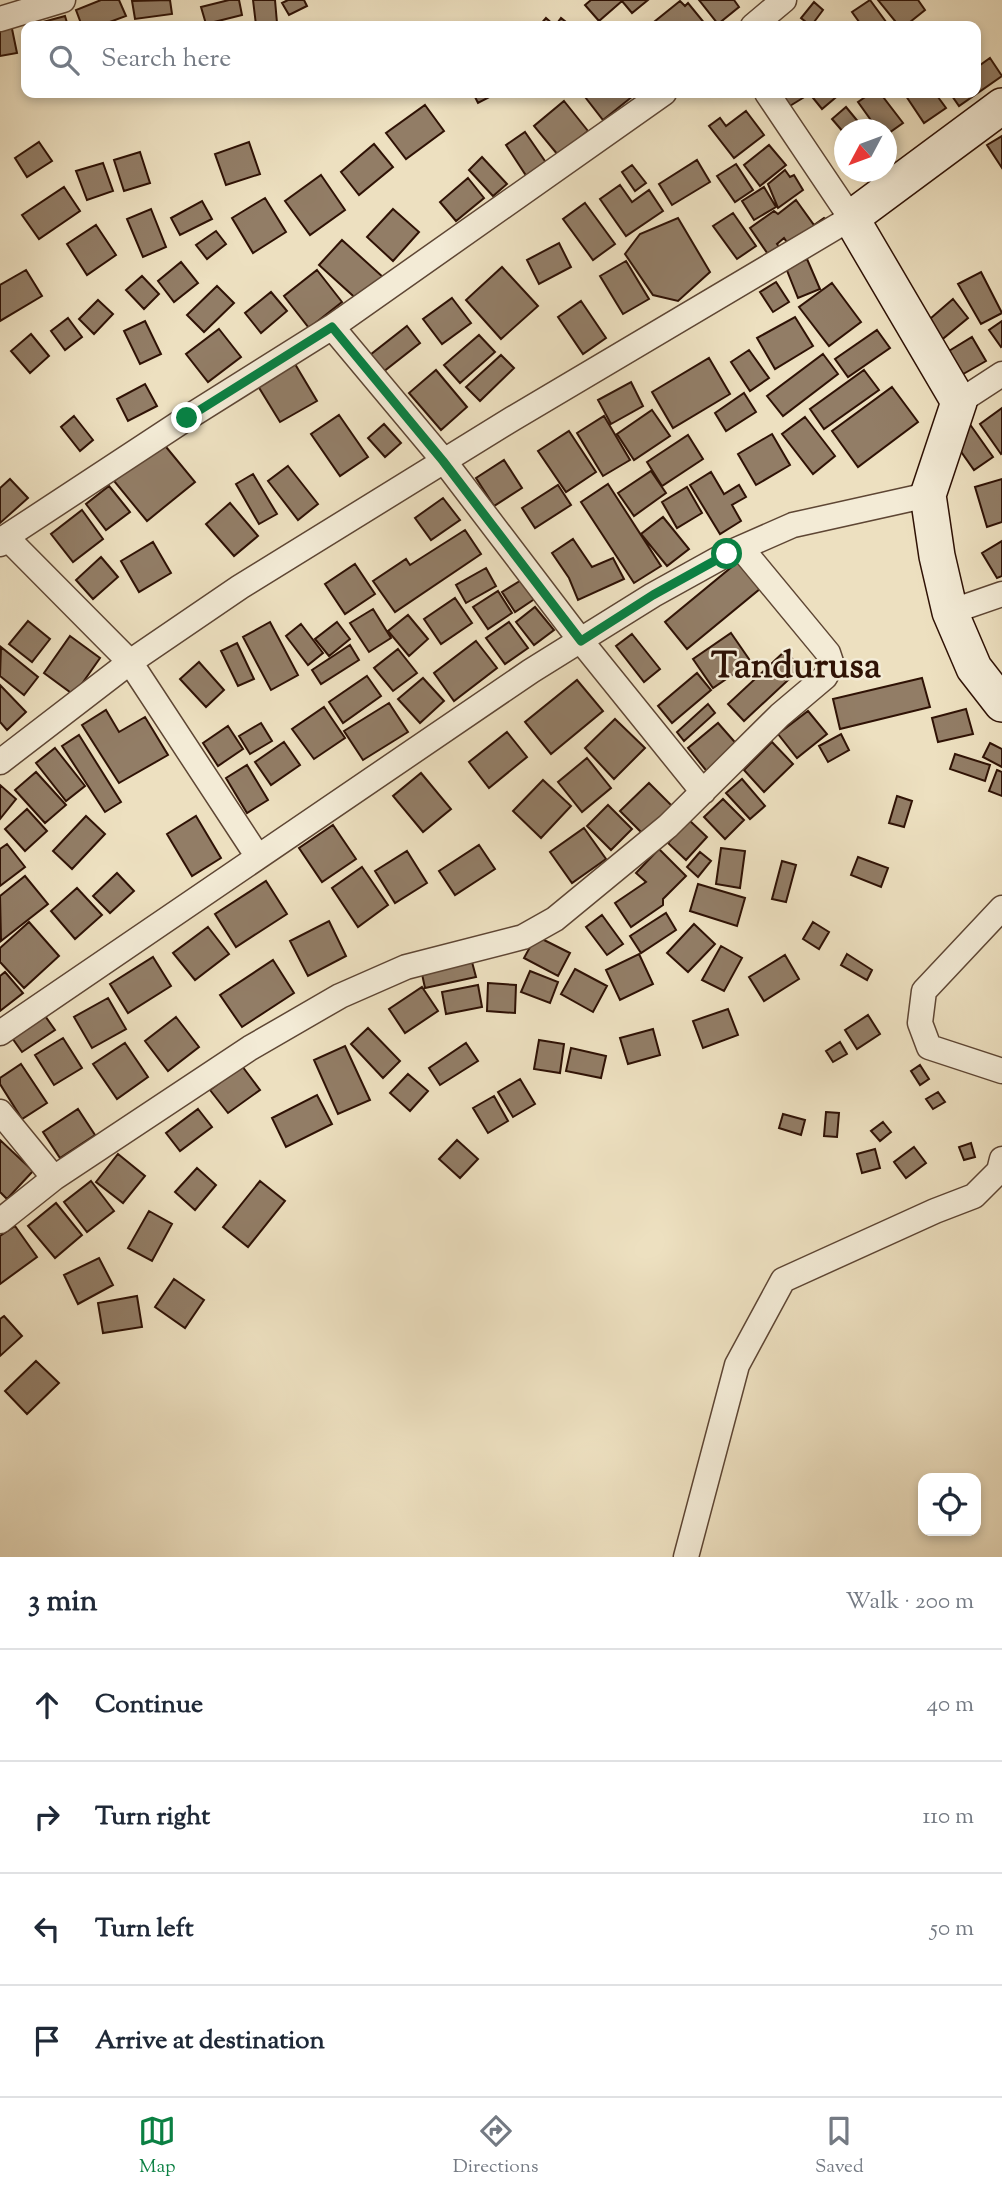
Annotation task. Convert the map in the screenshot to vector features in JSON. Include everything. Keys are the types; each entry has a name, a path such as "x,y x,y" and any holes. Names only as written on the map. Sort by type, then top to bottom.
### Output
{"street":[{"path":"0,19 63,0"},
{"path":"759,21 784,0"},
{"path":"258,858 131,662 3,540 187,418 332,327 657,98"},
{"path":"771,98 851,218 958,402"},
{"path":"0,762 131,662 240,587 443,461 851,218 1002,106"},
{"path":"332,327 443,461 581,641 703,792"},
{"path":"1002,374 958,402 928,495 937,556 950,612 975,668 1002,704"},
{"path":"0,1033 531,671 653,595 793,525 928,495"},
{"path":"0,1221 54,1178 250,1048 340,996 406,967 523,937 537,930 555,919 642,848 780,715 825,677 832,665 828,653 741,549"},
{"path":"950,612 1002,594"},
{"path":"1002,908 924,991 920,1023 929,1047 1002,1070"},
{"path":"0,1112 54,1178"},
{"path":"686,1557 737,1365 783,1280 974,1196 999,1171 1002,1159"}],"building":[{"path":"101,0 119,0 126,16 112,21 80,21 76,10"},
{"path":"170,0 172,14 135,19 132,1"},
{"path":"239,0 242,15 205,21 201,7"},
{"path":"253,0 275,0 277,21 256,21"},
{"path":"288,0 304,0 307,6 289,15 282,3"},
{"path":"591,0 648,0 632,13 622,1 599,21 585,5"},
{"path":"699,0 734,0 739,7 722,21 716,21"},
{"path":"870,0 885,21 858,21 852,12"},
{"path":"878,0 918,0 925,10 911,21 895,21"},
{"path":"680,1 685,6 688,3 703,21 655,21"},
{"path":"814,2 823,10 815,21 805,21 801,18"},
{"path":"65,16 66,21 47,21"},
{"path":"11,24 17,53 0,56 0,26"},
{"path":"990,58 1002,76 981,91 981,64"},
{"path":"586,98 630,98 603,120"},
{"path":"778,98 803,98 785,109"},
{"path":"813,98 835,98 822,109"},
{"path":"864,98 884,98 903,123 897,127 897,119 870,119 858,102"},
{"path":"907,98 939,98 946,108 924,123"},
{"path":"953,98 970,98 959,106"},
{"path":"564,101 588,131 558,155 534,126"},
{"path":"425,105 444,131 406,159 386,133"},
{"path":"846,107 856,119 834,119 834,121 832,119"},
{"path":"746,111 764,135 734,158 709,126 720,118 726,126"},
{"path":"525,132 547,164 527,177 506,145"},
{"path":"1002,136 1002,168 987,145"},
{"path":"39,142 52,161 27,177 15,158"},
{"path":"249,142 260,174 226,185 215,154"},
{"path":"374,144 393,167 359,195 341,172"},
{"path":"769,145 786,165 760,186 744,165"},
{"path":"140,152 150,183 124,191 114,160"},
{"path":"482,157 507,184 493,196 469,170"},
{"path":"697,160 710,182 672,205 659,184"},
{"path":"103,163 113,191 87,200 76,171"},
{"path":"736,164 753,190 735,202 717,176"},
{"path":"632,165 646,183 635,191 622,172"},
{"path":"785,170 790,177 794,175 803,190 778,208 768,184"},
{"path":"321,175 345,210 310,235 285,201"},
{"path":"468,178 484,198 456,221 440,202"},
{"path":"620,185 632,202 649,190 663,211 626,236 600,199"},
{"path":"64,187 80,211 39,239 22,215"},
{"path":"764,187 776,207 754,220 742,201"},
{"path":"265,198 286,232 253,253 232,218"},
{"path":"796,200 814,225 824,218 828,221 791,248 784,238 777,244 783,252 772,260 750,228 774,211 778,214"},
{"path":"202,201 212,219 180,235 171,218"},
{"path":"585,203 615,244 593,260 563,219"},
{"path":"151,209 166,247 143,257 127,219"},
{"path":"393,209 419,232 393,261 367,237"},
{"path":"733,213 756,246 737,259 713,226"},
{"path":"678,218 710,272 678,301 653,295 625,254 640,234"},
{"path":"96,225 116,255 87,275 67,244"},
{"path":"216,231 226,244 207,259 196,245"},
{"path":"342,240 384,278 361,303 319,265"},
{"path":"559,243 571,267 539,284 527,260"},
{"path":"807,259 820,289 798,298 786,268"},
{"path":"626,261 649,299 623,314 600,276"},
{"path":"181,262 198,283 174,302 158,281"},
{"path":"502,267 538,306 501,339 466,300"},
{"path":"26,270 42,296 0,321 0,285"},
{"path":"317,270 342,302 309,328 284,296"},
{"path":"981,272 1002,313 981,324 958,284"},
{"path":"142,276 159,294 144,309 126,290"},
{"path":"776,282 789,302 773,312 760,292"},
{"path":"832,283 861,322 829,346 799,307"},
{"path":"217,286 234,303 204,332 187,315"},
{"path":"271,292 287,311 261,333 245,313"},
{"path":"452,298 471,323 442,344 423,319"},
{"path":"953,299 968,318 939,342 924,324"},
{"path":"98,300 113,314 94,334 79,319"},
{"path":"581,301 606,338 583,354 558,317"},
{"path":"795,317 813,346 775,369 757,338"},
{"path":"68,318 82,337 65,350 51,331"},
{"path":"145,321 161,354 140,364 124,331"},
{"path":"1002,321 1002,346 1001,347 989,330"},
{"path":"407,326 420,343 383,372 370,355"},
{"path":"219,329 241,357 208,382 186,354"},
{"path":"877,330 890,348 848,377 835,359"},
{"path":"31,334 49,356 30,373 11,351"},
{"path":"479,335 495,352 460,383 444,365"},
{"path":"972,337 986,361 958,377 944,354"},
{"path":"749,350 769,378 750,391 731,362"},
{"path":"823,354 838,374 783,416 767,396"},
{"path":"501,355 514,368 480,401 466,387"},
{"path":"709,358 730,394 673,428 652,392"},
{"path":"295,364 317,401 280,422 258,386"},
{"path":"436,370 467,407 441,430 409,393"},
{"path":"864,370 879,390 824,429 810,409"},
{"path":"631,382 643,406 611,424 598,400"},
{"path":"145,384 157,406 128,421 117,399"},
{"path":"892,387 918,422 858,467 832,431"},
{"path":"744,393 756,412 726,431 715,413"},
{"path":"1002,408 1002,453 1001,454 980,424"},
{"path":"652,410 670,436 634,460 617,434"},
{"path":"339,415 368,457 340,476 311,434"},
{"path":"74,416 93,440 80,451 61,427"},
{"path":"604,416 630,460 603,476 577,433"},
{"path":"805,417 835,456 813,474 782,434"},
{"path":"969,423 993,457 974,470 950,436"},
{"path":"384,424 401,443 385,457 368,438"},
{"path":"569,431 596,472 566,492 538,451"},
{"path":"772,434 790,465 756,485 738,454"},
{"path":"688,435 703,459 662,486 647,462"},
{"path":"162,442 195,482 147,521 114,481"},
{"path":"504,460 522,488 494,506 476,478"},
{"path":"288,466 318,504 298,520 268,481"},
{"path":"651,471 666,493 634,516 618,493"},
{"path":"711,472 724,494 739,485 746,497 732,505 741,521 720,534 690,485"},
{"path":"253,474 277,514 259,524 236,484"},
{"path":"10,479 28,498 0,523 0,488"},
{"path":"1002,479 1002,522 987,527 975,487"},
{"path":"608,484 661,566 634,583 581,502"},
{"path":"558,485 571,505 535,528 522,508"},
{"path":"109,486 130,512 106,530 86,504"},
{"path":"687,487 702,513 677,528 662,502"},
{"path":"443,498 460,520 431,540 415,518"},
{"path":"230,503 258,536 234,556 206,524"},
{"path":"82,510 103,539 73,562 51,534"},
{"path":"663,517 689,549 667,566 641,534"},
{"path":"465,530 481,554 395,612 373,581 406,559 410,565"},
{"path":"573,539 592,567 613,558 624,579 578,600 569,578 552,553"},
{"path":"1002,541 1002,576 997,578 982,553"},
{"path":"153,542 171,573 139,592 121,561"},
{"path":"101,557 118,577 93,599 76,580"},
{"path":"739,561 761,588 687,649 665,622"},
{"path":"355,564 375,594 345,614 325,584"},
{"path":"486,568 496,586 466,603 456,585"},
{"path":"523,579 536,598 515,612 502,592"},
{"path":"498,591 512,613 488,629 473,607"},
{"path":"455,598 472,623 441,644 424,619"},
{"path":"535,607 554,630 534,645 516,622"},
{"path":"373,609 391,638 369,652 350,623"},
{"path":"408,615 428,639 409,656 388,631"},
{"path":"28,621 50,639 32,662 9,644"},
{"path":"270,622 298,675 271,690 243,637"},
{"path":"337,622 350,639 329,656 315,639"},
{"path":"509,622 528,648 505,664 486,638"},
{"path":"301,624 323,653 308,665 286,636"},
{"path":"731,633 751,662 713,688 693,659"},
{"path":"632,634 660,669 644,682 616,646"},
{"path":"70,636 100,658 74,695 44,673"},
{"path":"476,641 497,668 454,701 434,673"},
{"path":"237,643 254,679 238,686 221,651"},
{"path":"350,645 359,660 321,684 312,670"},
{"path":"1,647 38,677 24,695 0,676"},
{"path":"398,649 417,673 393,691 374,668"},
{"path":"785,651 801,668 744,721 728,704"},
{"path":"199,662 224,690 206,707 180,679"},
{"path":"697,673 711,690 672,723 658,706"},
{"path":"367,676 381,696 343,723 329,702"},
{"path":"423,678 444,701 420,723 398,699"},
{"path":"922,678 930,707 840,729 833,699"},
{"path":"577,680 603,711 551,754 525,722"},
{"path":"0,685 26,712 7,730 0,722"},
{"path":"389,703 408,732 363,760 344,731"},
{"path":"708,704 715,713 684,741 677,732"},
{"path":"324,707 345,738 314,759 292,729"},
{"path":"966,709 973,734 938,742 932,718"},
{"path":"106,710 119,732 145,717 168,755 119,783 82,725"},
{"path":"808,711 827,734 797,758 778,734"},
{"path":"615,719 645,748 614,779 585,748"},
{"path":"261,723 272,741 250,754 239,736"},
{"path":"718,723 740,748 709,774 688,748"},
{"path":"228,726 243,749 218,766 203,743"},
{"path":"507,732 527,757 489,788 469,762"},
{"path":"841,734 849,750 828,762 819,746"},
{"path":"79,735 121,802 105,812 62,746"},
{"path":"284,742 300,765 271,785 255,762"},
{"path":"772,742 793,764 764,792 744,770"},
{"path":"990,743 1002,749 1002,767 983,757"},
{"path":"55,748 85,786 66,801 36,763"},
{"path":"955,754 990,765 985,781 950,769"},
{"path":"587,758 611,788 582,812 558,782"},
{"path":"247,765 268,800 247,813 226,778"},
{"path":"997,770 1002,772 1002,796 989,791"},
{"path":"36,772 66,805 45,823 15,790"},
{"path":"421,773 451,809 423,832 393,796"},
{"path":"742,779 765,806 750,819 726,793"},
{"path":"543,780 571,806 541,838 513,811"},
{"path":"649,783 672,806 643,834 620,811"},
{"path":"0,785 16,799 0,819"},
{"path":"897,796 912,801 904,827 889,823"},
{"path":"723,799 744,820 725,839 704,817"},
{"path":"608,805 632,829 611,850 587,826"},
{"path":"27,809 47,831 25,851 5,829"},
{"path":"86,816 105,834 72,869 53,851"},
{"path":"196,816 221,858 192,876 167,834"},
{"path":"689,820 707,837 686,860 668,843"},
{"path":"333,825 356,859 322,882 299,848"},
{"path":"584,828 606,859 572,883 550,852"},
{"path":"7,844 25,867 0,886 0,849"},
{"path":"479,845 495,869 455,895 439,871"},
{"path":"721,848 745,851 740,888 716,884"},
{"path":"659,849 686,876 663,899 663,905 631,927 615,903 646,882 636,873"},
{"path":"407,851 427,883 395,903 375,871"},
{"path":"700,852 711,861 698,877 687,867"},
{"path":"858,857 888,868 881,887 851,875"},
{"path":"782,861 796,865 786,902 772,899"},
{"path":"362,867 388,905 358,927 332,888"},
{"path":"117,873 134,891 110,913 93,896"},
{"path":"25,876 48,904 1,941 0,896"},
{"path":"266,881 287,914 236,947 215,914"},
{"path":"698,884 745,898 737,926 690,911"},
{"path":"77,888 102,915 75,939 51,911"},
{"path":"666,913 676,930 641,953 630,936"},
{"path":"602,915 623,944 607,955 586,927"},
{"path":"329,921 346,956 308,976 290,941"},
{"path":"29,922 59,956 24,988 0,962 0,948"},
{"path":"813,922 829,932 819,949 803,939"},
{"path":"694,924 715,944 688,972 667,953"},
{"path":"208,927 229,954 195,980 173,953"},
{"path":"536,936 570,953 558,976 524,958"},
{"path":"721,946 742,958 724,991 702,980"},
{"path":"639,954 653,984 620,1000 606,970"},
{"path":"847,954 872,970 867,980 841,965"},
{"path":"785,955 799,979 764,1001 749,977"},
{"path":"153,957 171,986 128,1013 110,984"},
{"path":"273,960 294,993 242,1027 220,995"},
{"path":"472,962 476,977 425,988 422,974"},
{"path":"575,969 607,986 593,1012 561,994"},
{"path":"530,971 558,982 550,1003 521,992"},
{"path":"5,972 23,993 0,1011 0,976"},
{"path":"488,983 516,985 515,1013 487,1011"},
{"path":"478,985 482,1007 446,1014 442,992"},
{"path":"422,987 438,1011 405,1033 389,1009"},
{"path":"108,998 126,1029 92,1048 74,1017"},
{"path":"728,1009 738,1035 703,1048 693,1021"},
{"path":"43,1013 55,1030 22,1052 10,1035"},
{"path":"868,1015 880,1034 857,1049 845,1030"},
{"path":"176,1017 199,1047 168,1071 145,1041"},
{"path":"368,1028 400,1061 383,1078 351,1044"},
{"path":"653,1029 660,1055 628,1064 620,1038"},
{"path":"63,1038 82,1068 54,1085 35,1055"},
{"path":"539,1040 564,1044 560,1073 534,1069"},
{"path":"840,1042 847,1054 833,1062 826,1051"},
{"path":"125,1043 148,1077 117,1099 93,1064"},
{"path":"466,1043 478,1061 440,1085 429,1068"},
{"path":"345,1046 370,1100 338,1114 314,1060"},
{"path":"571,1048 606,1056 601,1078 566,1071"},
{"path":"21,1064 47,1103 22,1119 0,1084 0,1078"},
{"path":"920,1065 929,1079 920,1085 911,1071"},
{"path":"242,1066 260,1090 228,1113 210,1090"},
{"path":"408,1074 428,1091 410,1111 390,1093"},
{"path":"520,1079 535,1104 513,1117 498,1092"},
{"path":"938,1092 945,1102 933,1109 926,1099"},
{"path":"317,1095 332,1124 286,1147 272,1118"},
{"path":"494,1096 508,1121 488,1133 473,1108"},
{"path":"78,1109 95,1135 60,1158 43,1132"},
{"path":"198,1109 212,1127 180,1151 166,1133"},
{"path":"826,1112 839,1113 837,1137 824,1136"},
{"path":"783,1114 805,1120 801,1135 779,1128"},
{"path":"883,1122 891,1132 880,1141 871,1131"},
{"path":"0,1140 33,1171 7,1199 0,1192"},
{"path":"457,1140 478,1159 460,1178 439,1159"},
{"path":"971,1143 975,1157 964,1160 959,1147"},
{"path":"914,1147 926,1163 906,1178 894,1162"},
{"path":"875,1149 880,1168 862,1173 857,1154"},
{"path":"118,1154 145,1176 123,1203 96,1182"},
{"path":"197,1168 216,1185 195,1210 175,1192"},
{"path":"91,1181 114,1211 87,1232 64,1202"},
{"path":"260,1181 285,1201 248,1247 223,1227"},
{"path":"56,1203 82,1235 55,1258 28,1226"},
{"path":"149,1211 172,1224 152,1261 128,1248"},
{"path":"15,1226 37,1257 0,1284 0,1236"},
{"path":"99,1258 113,1285 78,1304 64,1275"},
{"path":"174,1279 204,1300 185,1328 155,1307"},
{"path":"137,1296 142,1327 103,1333 98,1303"},
{"path":"4,1316 22,1336 0,1356 0,1319"},
{"path":"36,1361 59,1383 27,1414 5,1391"}],"district":[{"name":"Tandurusa","path":"796,664"}],"route":[{"path":"187,418 332,327 443,461 581,641 653,595 727,554"}]}
